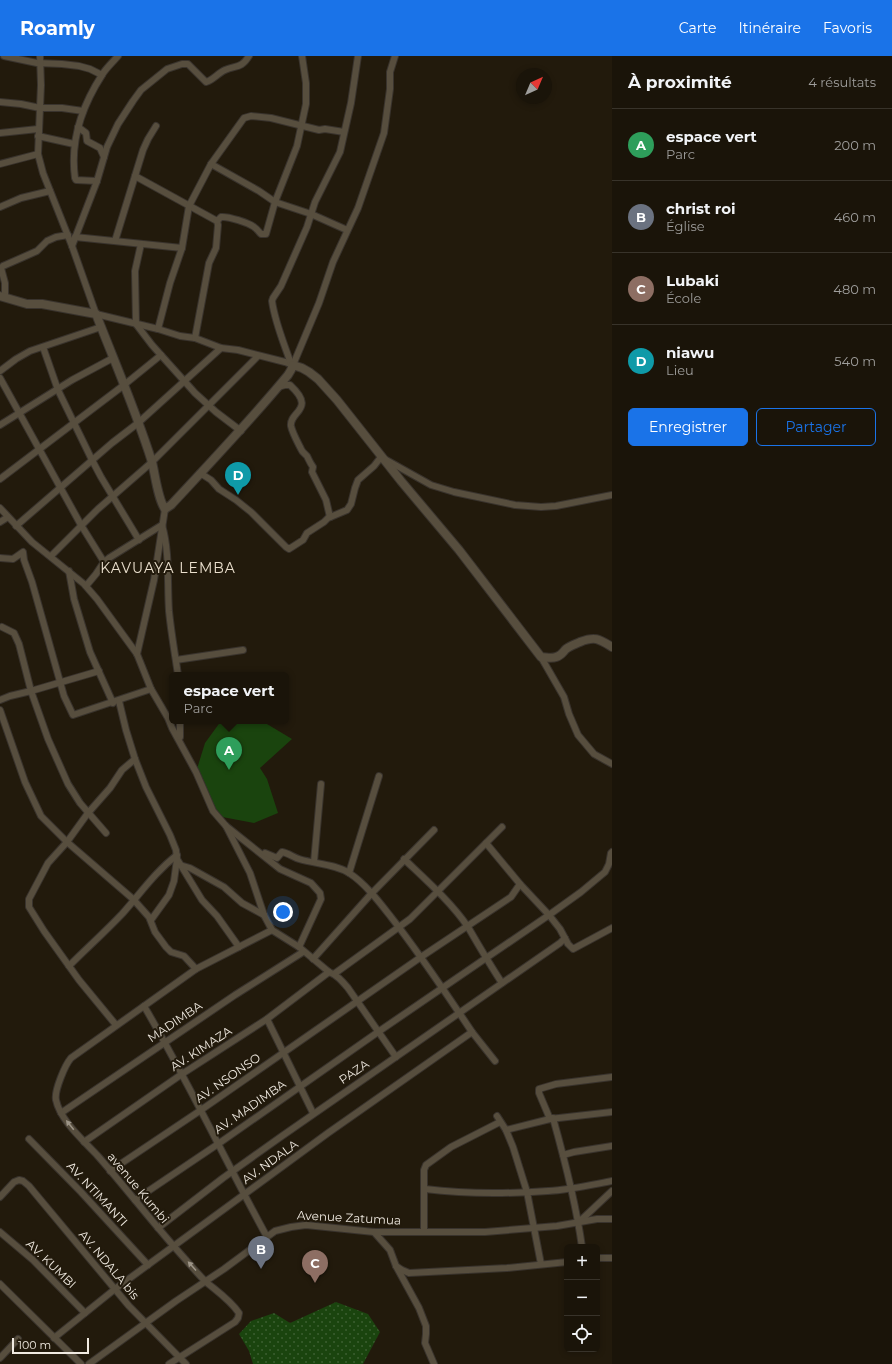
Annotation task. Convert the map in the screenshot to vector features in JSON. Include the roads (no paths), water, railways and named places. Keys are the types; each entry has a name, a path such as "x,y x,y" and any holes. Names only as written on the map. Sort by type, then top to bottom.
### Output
{"street":[{"path":"4,56 37,63 41,59"},
{"path":"97,181 76,180 74,178 74,144 83,111 102,75 118,56"},
{"path":"72,246 97,181 107,147 118,124 141,90 161,74 173,67 186,63 206,82 224,70 237,68 247,60 249,56"},
{"path":"217,221 221,217 229,218 250,224 261,234 265,234 275,202 297,146 302,125 307,99 302,56"},
{"path":"292,365 283,346 275,319 272,301 281,286 308,227 315,202 340,152 351,103 358,56"},
{"path":"165,509 171,505 240,431 291,370 319,303 332,262 358,208 384,133 390,89 390,72 395,56"},
{"path":"41,59 79,66 90,69 102,75"},
{"path":"41,59 38,154 43,173 68,235 96,314 138,423 152,462 161,502 165,509 154,580 137,654"},
{"path":"0,102 40,108 62,108 83,111"},
{"path":"158,329 170,283 182,248 189,206 192,198 211,164 244,118 251,116 271,118 319,130 325,129 344,132"},
{"path":"115,241 143,150 156,126"},
{"path":"78,127 86,133 87,141 100,148 104,157"},
{"path":"0,133 38,129"},
{"path":"38,136 74,144"},
{"path":"0,164 38,154"},
{"path":"211,164 259,191 275,202 311,214 347,230"},
{"path":"135,176 217,221"},
{"path":"0,207 21,198 50,190"},
{"path":"195,338 208,269 216,248 217,221"},
{"path":"68,235 56,237 47,241 34,252 3,266 1,268 5,283 2,297 27,304 42,304 96,314 180,336 195,338 221,348 238,350 285,362 309,372 328,390 459,550 541,656 564,696 573,726 583,742 594,754 612,764"},
{"path":"75,237 182,248"},
{"path":"140,244 135,271 136,324 184,382 208,406 240,431"},
{"path":"0,371 22,355 43,346 101,327"},
{"path":"43,346 58,390 92,460 139,540"},
{"path":"16,526 92,460 138,423 221,348"},
{"path":"0,480 161,355"},
{"path":"51,556 113,496 152,462 258,356"},
{"path":"0,425 72,380 113,358"},
{"path":"0,378 104,562"},
{"path":"278,387 290,385 300,396 302,406 293,419 291,426 301,450 313,467 312,472 326,500 330,517"},
{"path":"381,456 432,485 454,492 515,504 541,507 556,506 612,495"},
{"path":"200,473 251,512 289,549 296,546 304,539 307,533 330,517 347,510 351,504 358,480 374,466 381,456"},
{"path":"0,508 32,542 69,571 86,586 97,599 137,654 151,689 169,720"},
{"path":"0,522 8,517"},
{"path":"86,586 104,562 162,525"},
{"path":"162,525 168,564 169,611 178,672"},
{"path":"0,558 13,559 23,552 24,560 32,582 67,705 73,716 151,689"},
{"path":"69,571 74,599 90,652 98,671 116,702 135,759 146,787 170,835 178,860 202,900 217,916 239,947"},
{"path":"2,627 14,633 20,644 31,691 48,739 68,784 80,803 106,833"},
{"path":"541,656 551,658 556,657 567,648 589,639 596,638 612,647"},
{"path":"176,660 243,650"},
{"path":"0,700 98,671"},
{"path":"0,710 17,762 34,802 42,816 67,842 133,899 146,913 151,920 155,932 171,952 184,956 196,969"},
{"path":"170,724 196,772 213,811 226,826 280,869 311,884 320,893 321,898 301,949"},
{"path":"180,724 180,737"},
{"path":"135,759 122,770 110,788 88,813 67,842 48,863 29,899 29,907 44,931 90,994 116,1025 196,969 272,930"},
{"path":"348,873 379,776"},
{"path":"314,862 321,784"},
{"path":"226,826 250,872 264,915 272,930 301,949 348,988 396,1057"},
{"name":"AV. KIMAZA","path":"84,1142 399,928 410,919 502,827"},
{"path":"313,959 371,894 434,830"},
{"path":"486,843 520,884 549,915 560,929 570,947 575,949 600,933 612,928"},
{"path":"257,851 277,858 282,852 285,852 300,859 330,866 348,873 371,894 399,928 443,988 472,1032 495,1061"},
{"name":"AV. MADIMBA","path":"135,1200 581,892 605,872 612,852"},
{"path":"404,859 437,891 467,927 502,983"},
{"path":"178,860 224,887 239,901 264,915"},
{"path":"69,966 122,913 165,865 178,860"},
{"path":"151,920 169,895 174,881 178,860"},
{"name":"AV. NSONSO","path":"110,1171 284,1053 421,957 511,897 520,884"},
{"name":"PAZA","path":"158,1228 232,1172 560,943 564,938"},
{"name":"MADIMBA","path":"61,1112 301,949"},
{"path":"144,1006 165,1042 267,1237"},
{"path":"267,1019 314,1114"},
{"name":"avenue Kumbi","path":"116,1025 67,1062 55,1098 61,1112 84,1142 206,1282 224,1296 239,1313 235,1322 180,1357"},
{"name":"AV. NDALA","path":"54,1338 115,1289 334,1129 472,1032"},
{"path":"582,1244 563,1155 551,1118 539,1093 539,1089 556,1084 612,1077"},
{"path":"506,1130 551,1118 612,1112"},
{"path":"424,1232 424,1170 426,1165 451,1147 498,1119 506,1130 513,1147 526,1192 541,1264"},
{"name":"AV. NTIMANTI","path":"29,1139 81,1192 148,1265"},
{"path":"563,1155 612,1146"},
{"name":"AV. NDALA bis","path":"0,1197 14,1182 19,1180 23,1181 29,1186 129,1306 186,1364"},
{"path":"425,1189 477,1193 526,1192 571,1188 612,1181"},
{"path":"578,1222 612,1191"},
{"name":"Avenue Zatumua","path":"89,1364 206,1282 275,1231 291,1227 306,1226 374,1232 486,1232 534,1228 597,1219 612,1219"},
{"name":"AV. KUMBI","path":"0,1232 33,1260 85,1313"},
{"path":"374,1232 388,1247 396,1266 415,1299 423,1318 426,1332 425,1343 434,1364"},
{"path":"600,1258 612,1258"},
{"path":"396,1266 410,1273 507,1268 564,1262"},
{"path":"0,1284 81,1364"},
{"path":"1,1354 18,1339"},
{"path":"169,1364 180,1357"}],"place":[{"name":"niawu","path":"238,495"},
{"name":"espace vert","path":"229,770"},
{"name":"christ roi","path":"261,1269"},
{"name":"Lubaki","path":"315,1283"}],"district":[{"name":"KAVUAYA LEMBA","path":"168,568"}]}
